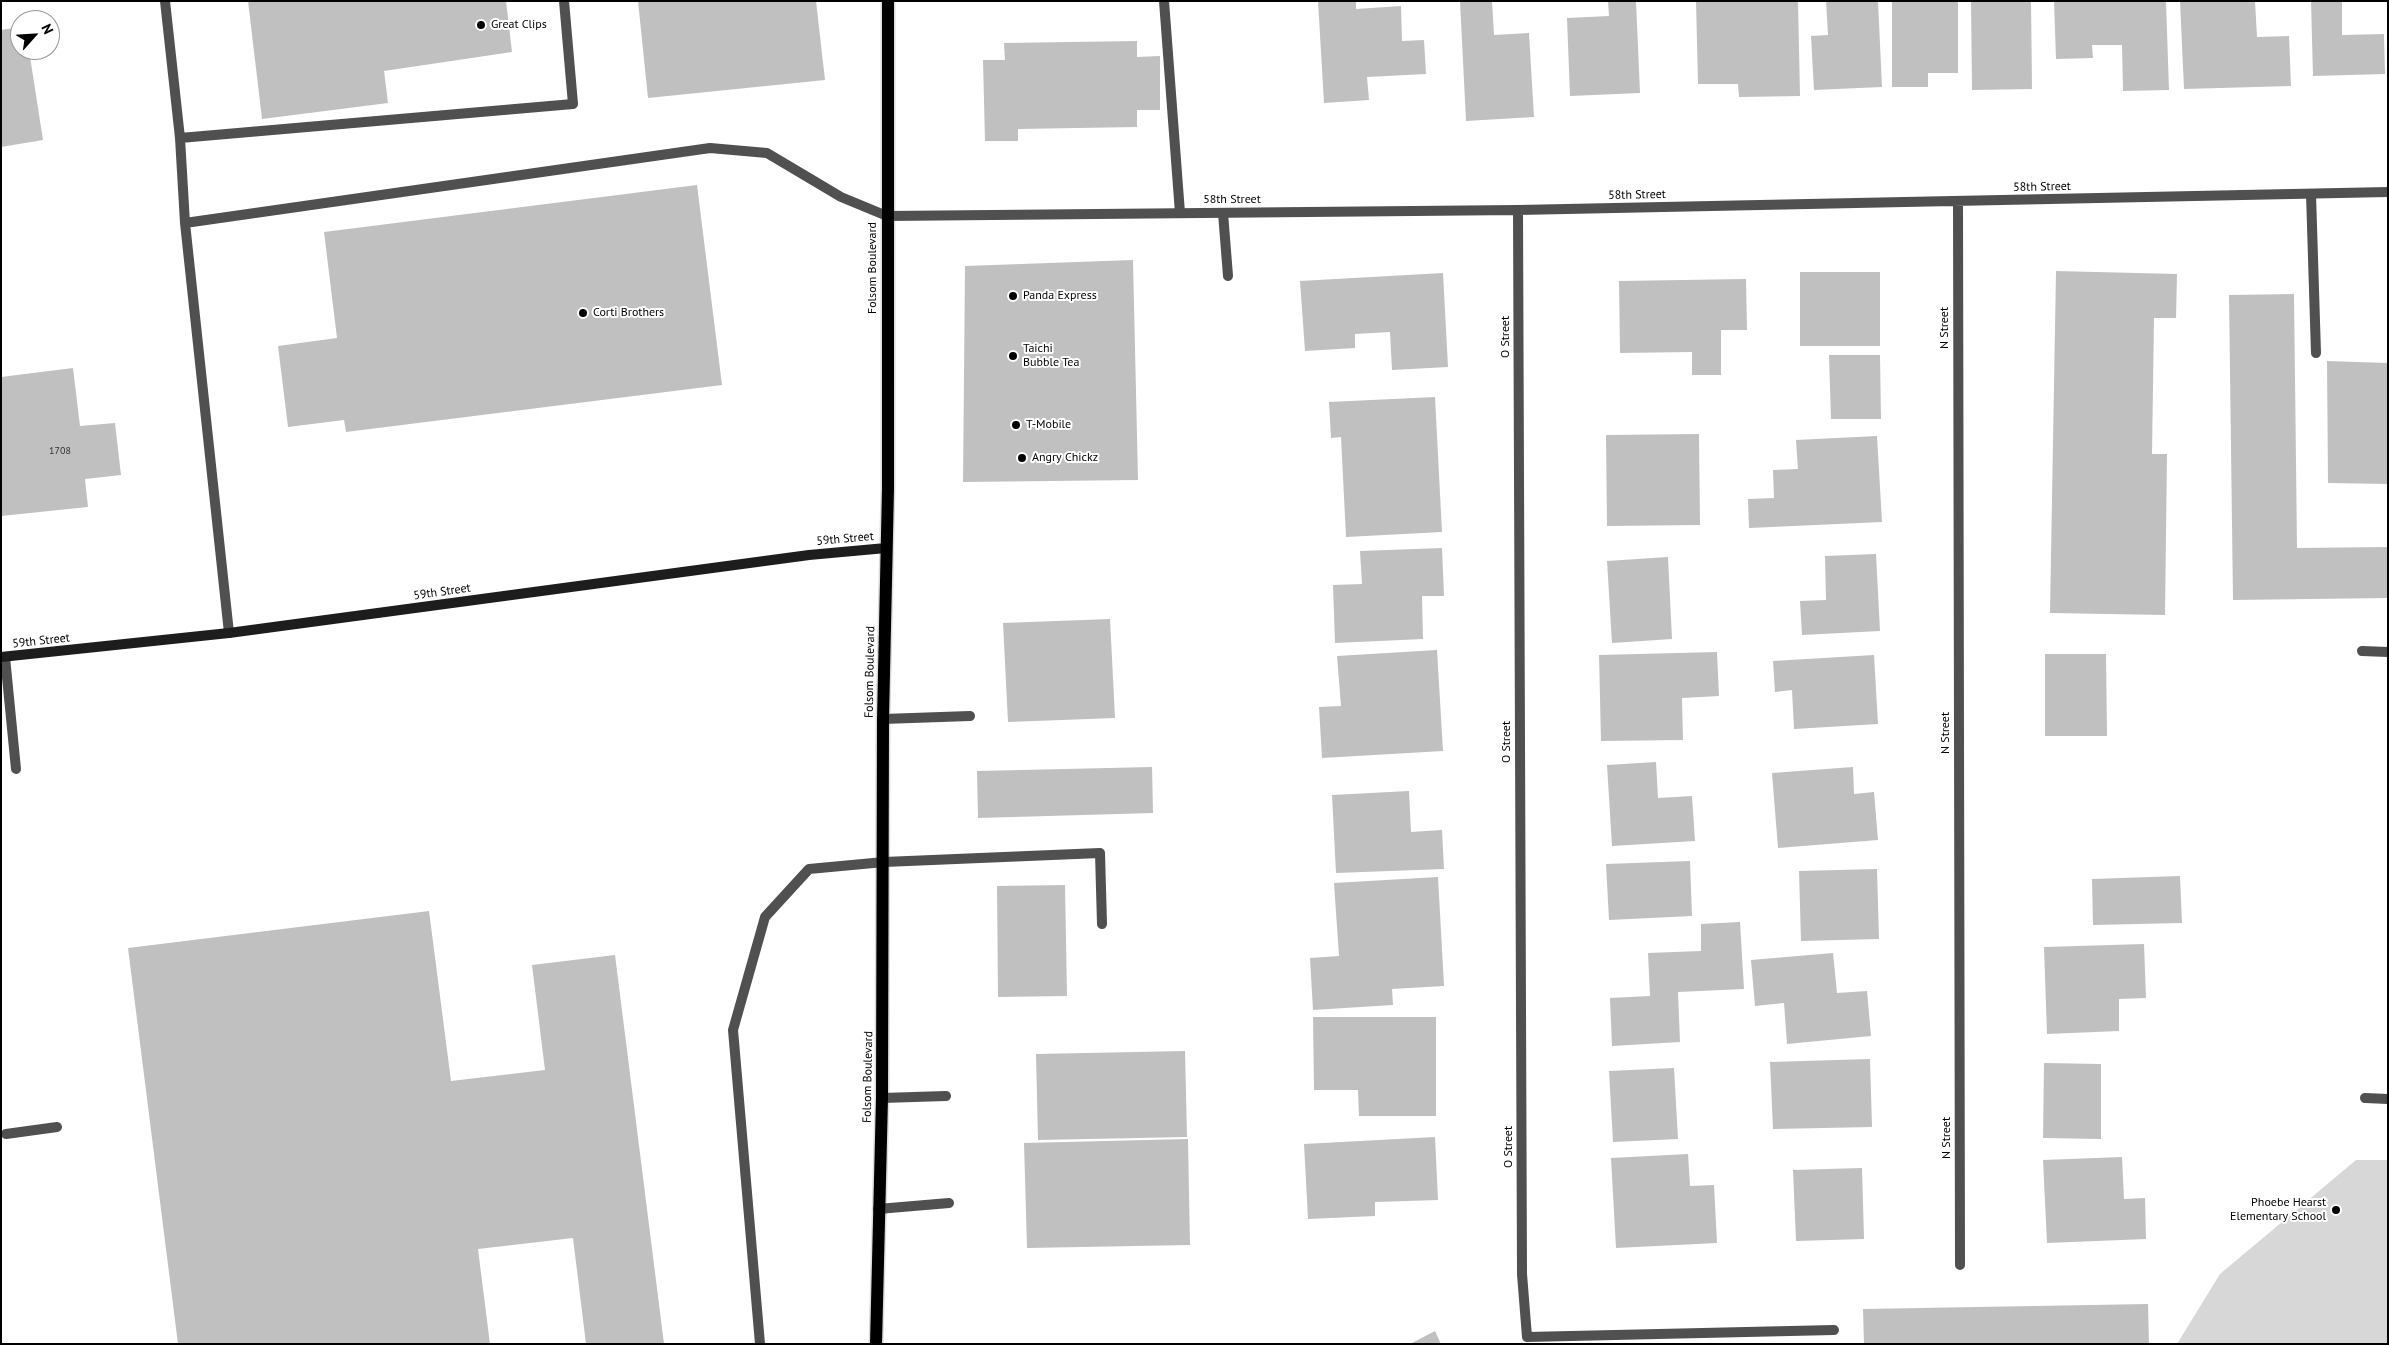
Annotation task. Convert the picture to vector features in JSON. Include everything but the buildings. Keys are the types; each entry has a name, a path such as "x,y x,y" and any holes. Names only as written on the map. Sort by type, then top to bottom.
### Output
{"main road":[{"name":"Folsom Boulevard","path":"876,1344 882,1098 888,1"}],"street":[{"path":"165,1 180,138 185,223 229,634"},
{"path":"180,138 573,104 564,1"},
{"path":"1164,1 1180,213"},
{"path":"185,223 710,148 767,152 841,197 886,216"},
{"name":"58th Street","path":"886,216 1518,210 2388,192"},
{"path":"2311,194 2316,353"},
{"name":"N Street","path":"1958,201 1960,1265"},
{"name":"O Street","path":"1518,210 1522,1274 1527,1337 1834,1330"},
{"path":"1223,213 1228,276"},
{"name":"59th Street","path":"3,657 229,634 809,555 886,548"},
{"path":"2362,651 2388,652"},
{"path":"3,657 16,769"},
{"path":"883,718 970,716"},
{"path":"760,1344 733,1030 765,917 809,869 884,862 1100,853 1102,924"},
{"path":"882,1098 946,1096"},
{"path":"2365,1098 2388,1099"},
{"path":"6,1134 57,1127"},
{"path":"878,1209 949,1203"}],"shaded area":[{"path":"2356,1160 2388,1160 2388,1344 2177,1344 2220,1274"}],"place":[{"name":"Great Clips","path":"481,25"},
{"name":"Panda Express","path":"1013,296"},
{"name":"Corti Brothers","path":"583,313"},
{"name":"Taichi Bubble Tea","path":"1013,356"},
{"name":"T-Mobile","path":"1016,425"},
{"name":"Angry Chickz","path":"1022,458"},
{"name":"Phoebe Hearst Elementary School","path":"2336,1210"}]}
